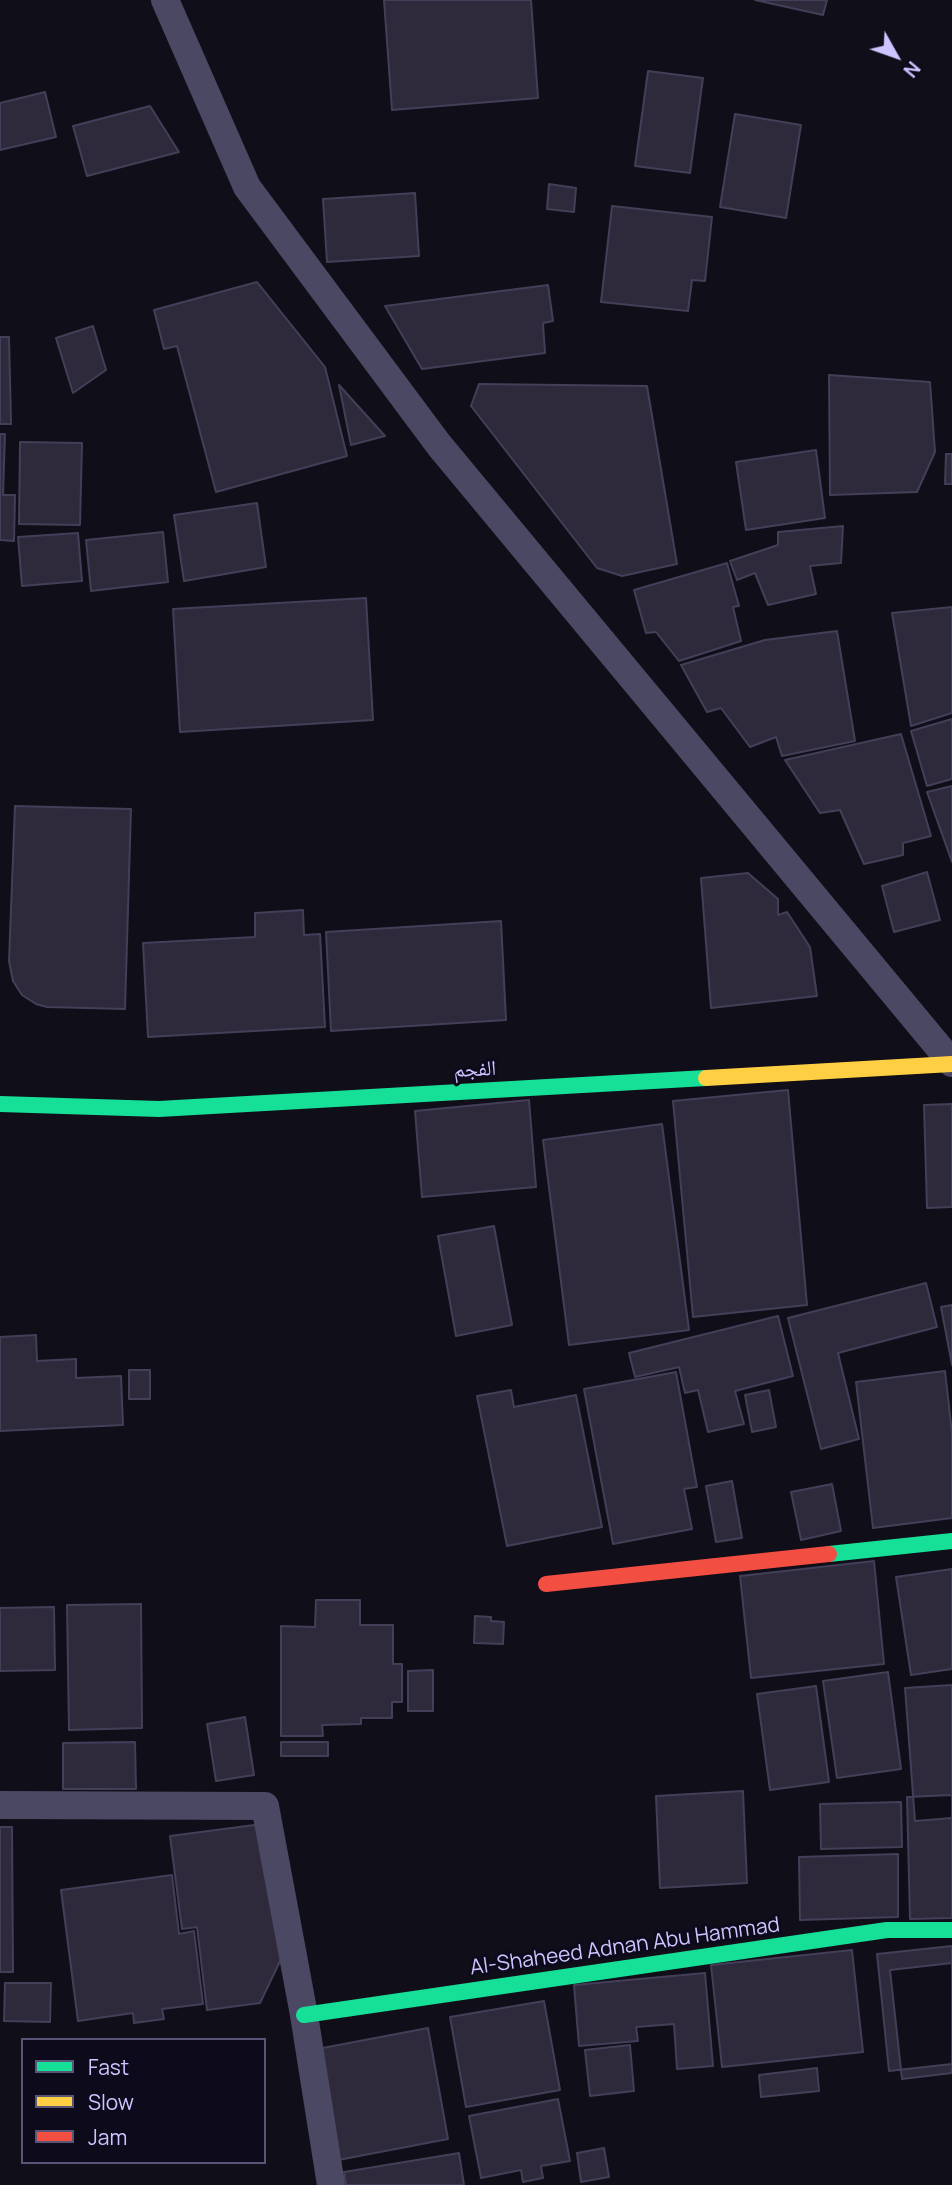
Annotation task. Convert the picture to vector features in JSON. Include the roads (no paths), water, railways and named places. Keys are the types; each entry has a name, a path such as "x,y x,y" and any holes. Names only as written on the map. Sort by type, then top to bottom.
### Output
{"street":[{"name":"الفجم","path":"0,1104 159,1108 952,1063"},
{"path":"546,1584 952,1541"},
{"name":"Al-Shaheed Adnan Abu Hammad","path":"304,2015 887,1930 952,1930"}],"lane":[{"path":"165,0 247,187 439,445 952,1063"},
{"path":"0,1805 265,1806 304,2015 331,2185"}]}
